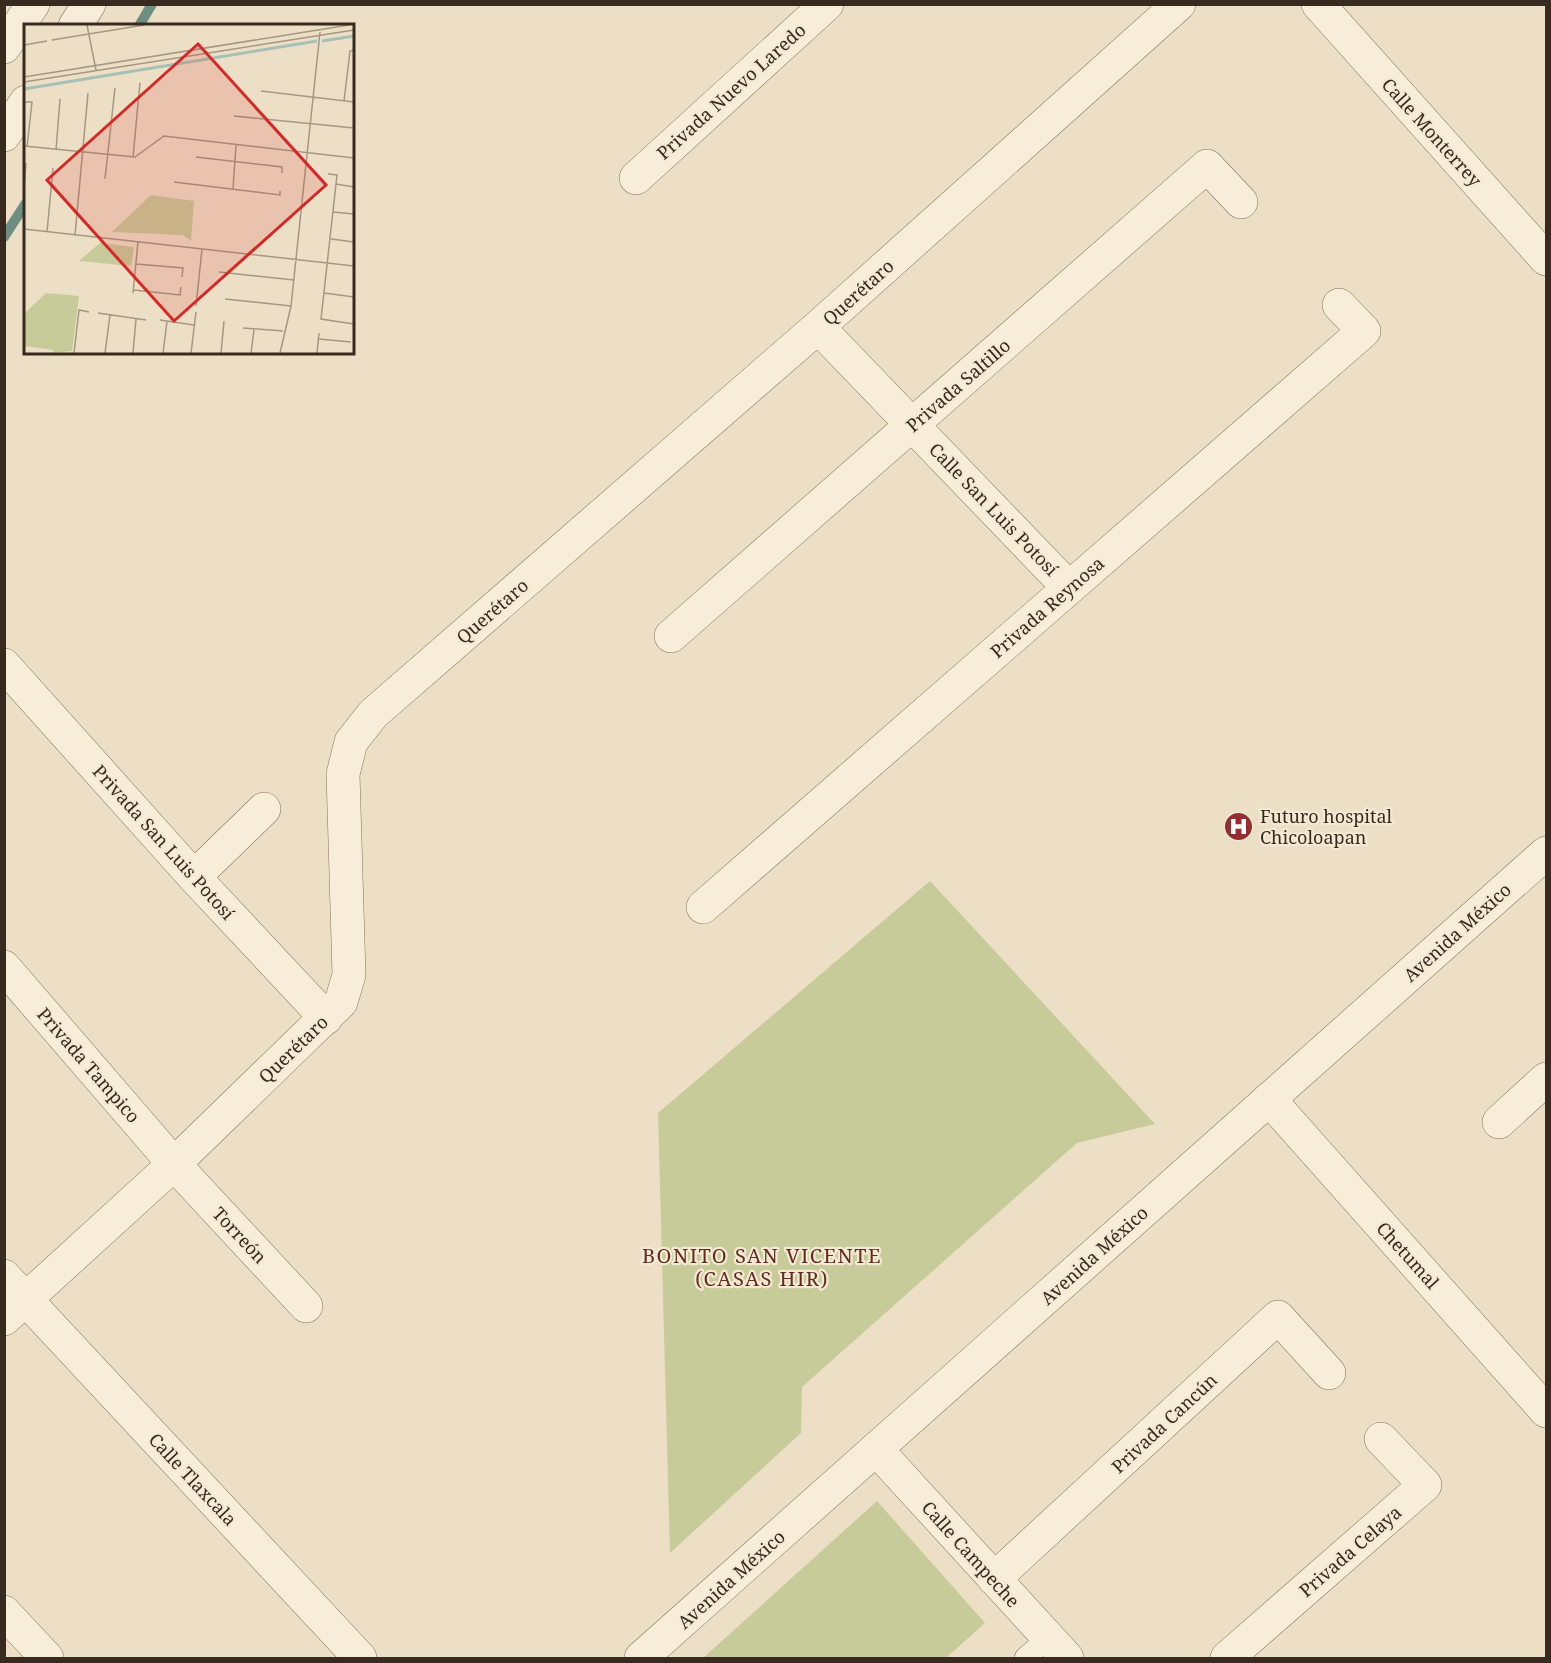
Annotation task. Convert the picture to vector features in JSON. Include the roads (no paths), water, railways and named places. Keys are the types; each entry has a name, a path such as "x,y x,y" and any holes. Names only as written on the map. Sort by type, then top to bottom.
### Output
{"street":[{"path":"4,47 33,4"},
{"path":"76,24 88,4"},
{"name":"Privada Nuevo Laredo","path":"636,178 827,4"},
{"name":"Querétaro","path":"12,1298 174,1164 341,1002 349,975 343,774 351,742 373,714 818,327 1179,4"},
{"name":"Calle Monterrey","path":"1318,4 1546,259"},
{"path":"4,135 24,105"},
{"name":"Privada Saltillo","path":"671,636 1207,166 1241,202"},
{"name":"Privada Reynosa","path":"703,907 1364,331 1339,305"},
{"name":"Calle San Luis Potosí","path":"818,327 1070,588"},
{"name":"Privada San Luis Potosí","path":"4,665 194,877 326,1018"},
{"path":"194,877 264,809"},
{"name":"Avenida México","path":"641,1659 1546,853"},
{"name":"Privada Tampico","path":"4,967 174,1164"},
{"path":"1499,1122 1546,1079"},
{"name":"Chetumal","path":"1269,1099 1546,1411"},
{"name":"Torreón","path":"174,1164 306,1306"},
{"name":"Calle Tlaxcala","path":"12,1298 360,1659"},
{"name":"Privada Cancún","path":"994,1579 1278,1317 1329,1373"},
{"name":"Privada Celaya","path":"1227,1659 1425,1485 1382,1439"},
{"name":"Calle Campeche","path":"876,1449 994,1579 1046,1652"},
{"path":"4,1612 47,1659"}],"waterway":[{"path":"140,24 152,4"},
{"path":"4,237 24,206"}],"place":[{"name":"Futuro hospital Chicoloapan","path":"1239,826"}],"district":[{"name":"BONITO SAN VICENTE (CASAS HIR)","path":"762,1266"}]}
